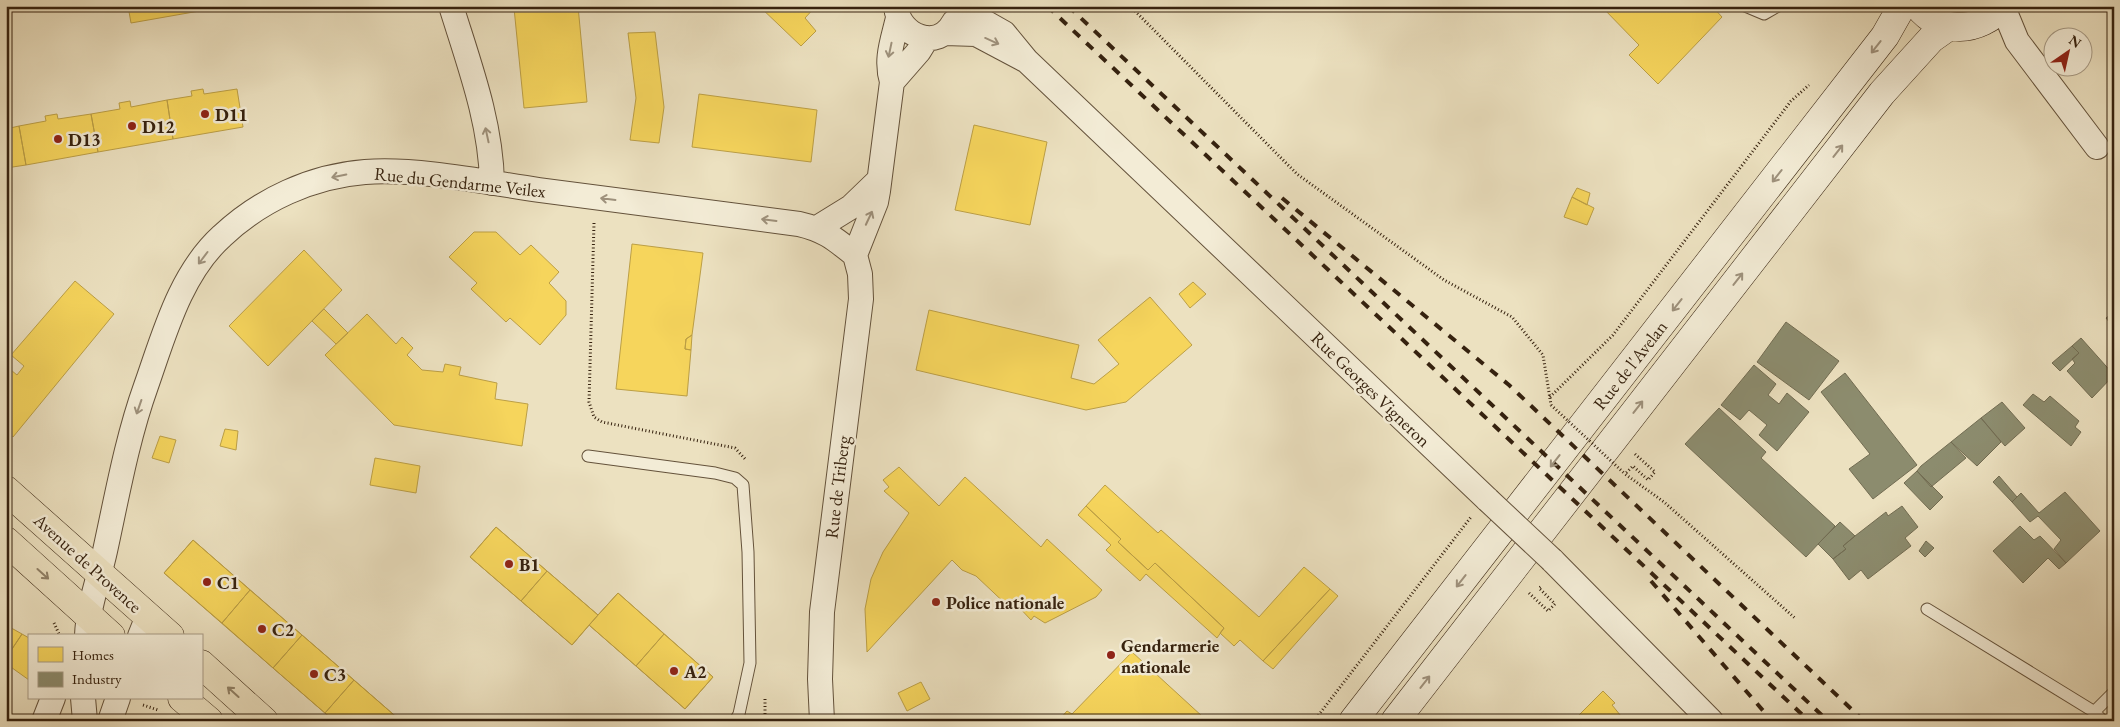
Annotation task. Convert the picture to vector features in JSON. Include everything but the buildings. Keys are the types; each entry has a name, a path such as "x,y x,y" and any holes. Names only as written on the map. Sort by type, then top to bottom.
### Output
{"main road":[{"name":"Rue de l'Avelan","path":"1353,721 1884,36 1902,6"},
{"path":"1918,6 1935,22 1948,27 1964,28 1979,25 1992,18 2003,7"},
{"name":"Rue de l'Avelan","path":"1395,721 1882,93 1931,39 1948,27"},
{"name":"Avenue de Provence","path":"6,490 100,573 144,626 165,634"},
{"path":"6,541 87,625 107,634"},
{"path":"202,665 264,721"},
{"path":"184,700 209,721"}],"street":[{"path":"451,6 476,86 491,153 492,183"},
{"path":"892,82 920,51 956,17 958,7"},
{"name":"Rue Georges Vigneron","path":"958,7 1004,33 1028,61 1552,560 1711,721"},
{"path":"2003,7 2017,41 2097,147"},
{"path":"897,12 909,32 936,36"},
{"path":"878,181 851,207 818,228 834,237 855,256 876,202 892,82 887,68 897,12"},
{"name":"Rue Georges Vigneron","path":"936,36 976,34 1028,61"},
{"name":"Rue du Gendarme Veilex","path":"87,625 135,417 159,349 188,281 220,237 246,216 289,191 342,175 366,172 404,173 492,183 818,228"},
{"name":"Rue de Triberg","path":"822,721 820,679 822,612 861,299 860,274 855,256"},
{"path":"44,721 53,700"},
{"path":"83,700 84,721"},
{"path":"110,721 117,700"}],"lane":[{"path":"1745,6 1764,14 1778,6"},
{"path":"588,456 715,473 736,478 743,484 748,552 750,663 739,714 735,721"},
{"path":"1926,609 2094,712 2103,721"},
{"path":"2094,712 2114,692"}],"path":[{"path":"1130,6 1297,174 1444,280 1512,317 1543,355 1551,405 1626,474 1664,502 1796,618"},
{"path":"1550,397 1613,335 1791,101 1812,82"},
{"path":"1626,474 1633,466 1648,480 1655,472 1640,459"},
{"path":"1314,721 1487,499"},
{"path":"1532,596 1548,611 1555,604 1539,588"}],"railway":[{"path":"1047,6 1809,721"},
{"path":"1068,6 1828,721"},
{"path":"1282,198 1509,385 1864,721"},
{"path":"1651,581 1772,721"}],"place":[{"name":"D11","path":"205,114"},
{"name":"D12","path":"132,126"},
{"name":"D13","path":"58,139"},
{"name":"B1","path":"509,564"},
{"name":"C1","path":"207,582"},
{"name":"Police nationale","path":"936,602"},
{"name":"C2","path":"262,629"},
{"name":"Gendarmerie nationale","path":"1111,655"},
{"name":"A2","path":"674,671"},
{"name":"C3","path":"314,674"}]}
